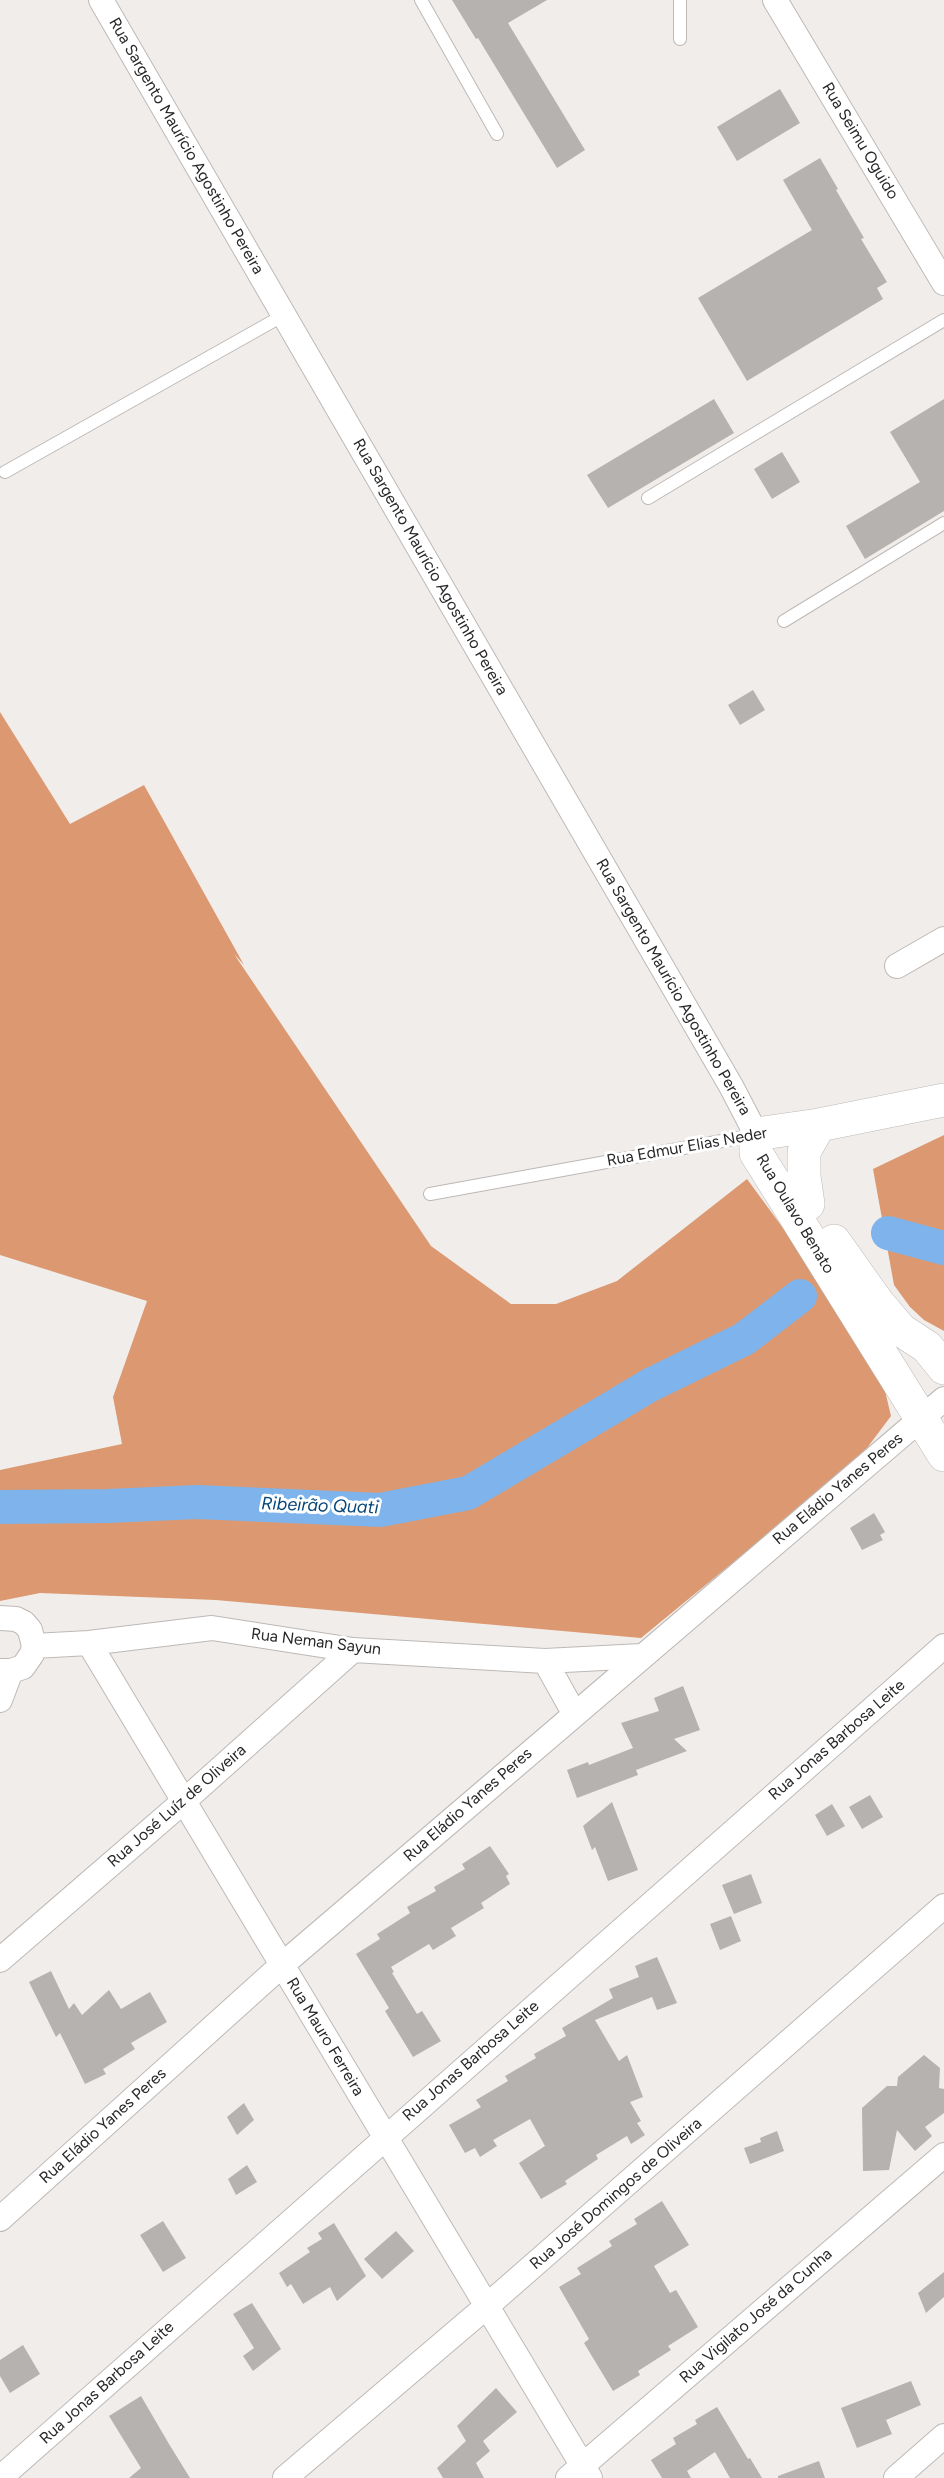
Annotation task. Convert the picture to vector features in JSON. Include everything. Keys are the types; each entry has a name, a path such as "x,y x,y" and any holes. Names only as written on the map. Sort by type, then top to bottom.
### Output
{"street":[{"name":"Rua Sargento Maurício Agostinho Pereira","path":"101,0 732,1086 756,1134"},
{"name":"Rua Seimu Oguido","path":"775,0 944,283"},
{"path":"897,966 944,939"},
{"name":"Rua Edmur Elias Neder","path":"756,1134 819,1125 944,1100"},
{"path":"808,1203 804,1176 804,1152 819,1125"},
{"name":"Rua Oulavo Benato","path":"756,1134 769,1148 878,1303 901,1330 927,1347 944,1368"},
{"name":"Rua Oulavo Benato","path":"756,1134 756,1154 932,1409 944,1455"},
{"name":"Rua Eládio Yanes Peres","path":"0,2219 282,1965 932,1409"},
{"path":"0,1700 5,1671 22,1667 28,1661 34,1646 30,1630 24,1623 3,1611"},
{"name":"Rua Neman Sayun","path":"89,1643 212,1628 353,1650 545,1660 642,1656"},
{"path":"34,1646 89,1643"},
{"name":"Rua Mauro Ferreira","path":"89,1643 487,2306 580,2474"},
{"name":"Rua Jonas Barbosa Leite","path":"0,2478 385,2136 944,1646"},
{"name":"Rua José Luíz de Oliveira","path":"0,1960 184,1801 353,1650"},
{"path":"545,1660 574,1713"},
{"name":"Rua José Domingos de Oliveira","path":"285,2478 487,2306 944,1906"},
{"name":"Rua Vigilato José da Cunha","path":"580,2474 944,2155"},
{"path":"896,2478 944,2436"}],"lane":[{"path":"421,0 497,134"},
{"path":"680,0 680,39"},
{"path":"5,472 284,315"},
{"path":"648,498 944,320"},
{"path":"784,621 944,523"},
{"name":"Rua Edmur Elias Neder","path":"430,1194 756,1134"}],"shaded area":[{"path":"0,712 70,824 144,785 244,965 234,954 431,1246 511,1304 556,1304 617,1281 747,1179 805,1258 881,1374 891,1416 858,1460 641,1638 216,1600 40,1593 0,1601 0,1470 122,1444 113,1397 147,1301 0,1255"},
{"path":"944,1135 944,1331 924,1320 910,1307 894,1285 873,1169"}],"building":[{"path":"452,0 547,0 508,23 585,150 557,168 478,38 476,39"},
{"path":"780,89 800,123 737,161 717,127"},
{"path":"820,158 864,238 861,239 887,282 877,288 883,299 747,381 698,298 812,230 783,180"},
{"path":"714,399 734,433 608,508 587,475"},
{"path":"944,399 944,511 865,559 846,526 920,482 890,432"},
{"path":"782,452 800,482 772,499 754,469"},
{"path":"753,690 765,710 740,725 728,705"},
{"path":"874,1513 885,1532 880,1535 883,1540 862,1550 850,1528"},
{"path":"683,1686 700,1730 674,1739 687,1751 636,1770 638,1775 577,1798 567,1770 588,1762 589,1765 633,1748 621,1723 659,1711 654,1698"},
{"path":"870,1795 883,1817 862,1829 849,1807"},
{"path":"612,1802 638,1870 608,1881 595,1847 592,1850 583,1826"},
{"path":"832,1804 845,1826 827,1836 815,1815"},
{"path":"490,1846 509,1874 506,1876 510,1884 481,1903 484,1908 451,1928 456,1936 433,1950 429,1944 391,1967 394,1972 392,1973 417,2014 422,2011 441,2041 413,2057 385,2011 389,2008 356,1954 380,1939 377,1934 410,1913 407,1907 436,1891 434,1887 465,1869 462,1864"},
{"path":"751,1874 762,1903 734,1914 722,1885"},
{"path":"731,1916 741,1941 720,1950 710,1924"},
{"path":"657,1957 677,2003 657,2010 652,1997 595,2020 619,2061 627,2055 643,2097 630,2102 641,2121 637,2123 645,2135 631,2144 627,2136 596,2155 598,2159 565,2181 567,2184 541,2199 519,2163 545,2146 530,2119 493,2140 497,2146 480,2157 475,2148 465,2153 449,2125 481,2107 476,2100 508,2081 505,2076 536,2058 534,2054 566,2036 562,2028 613,1998 609,1989 639,1977 635,1966"},
{"path":"51,1971 69,2009 74,2003 82,2015 109,1990 121,2009 150,1992 167,2022 131,2043 135,2049 103,2069 106,2074 85,2084 60,2033 56,2037 29,1982"},
{"path":"924,2055 940,2068 939,2088 944,2089 944,2113 925,2127 932,2136 915,2151 897,2130 889,2170 863,2171 862,2108 887,2086 897,2086 898,2077"},
{"path":"244,2103 254,2120 237,2135 227,2117"},
{"path":"777,2131 784,2151 750,2164 744,2148 761,2142 760,2138"},
{"path":"247,2165 257,2182 236,2195 228,2179"},
{"path":"662,2201 689,2245 654,2266 670,2293 676,2290 698,2327 668,2346 671,2350 638,2371 640,2375 613,2391 584,2343 589,2339 559,2287 581,2274 577,2268 612,2246 609,2241 637,2224 634,2219"},
{"path":"163,2221 186,2258 163,2272 140,2235"},
{"path":"334,2223 366,2276 337,2301 330,2287 303,2304 291,2284 287,2287 279,2273 310,2252 307,2248 322,2239 318,2233"},
{"path":"396,2231 414,2251 382,2279 364,2259"},
{"path":"944,2272 944,2297 926,2313 918,2293"},
{"path":"252,2303 281,2349 253,2371 243,2356 254,2348 233,2314"},
{"path":"23,2345 40,2374 10,2393 0,2376 0,2360"},
{"path":"911,2381 921,2405 886,2420 892,2434 857,2448 841,2408"},
{"path":"496,2388 517,2412 483,2441 490,2451 476,2463 484,2478 443,2478 437,2468 466,2441 457,2426"},
{"path":"141,2396 190,2478 129,2478 141,2468 109,2416"},
{"path":"717,2407 762,2478 730,2478 715,2452 687,2471 691,2478 662,2478 651,2460 676,2444 673,2438 697,2424 695,2420"},
{"path":"819,2461 825,2478 778,2478 778,2476"}],"waterway":[{"name":"Ribeirão Quati","path":"888,1233 944,1248"},
{"name":"Ribeirão Quati","path":"0,1507 197,1502 380,1510 468,1493 650,1385 744,1339 800,1296"}]}
